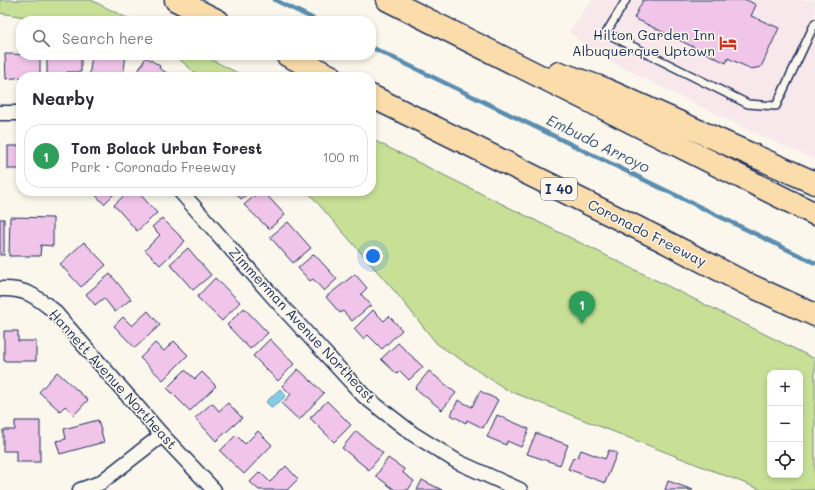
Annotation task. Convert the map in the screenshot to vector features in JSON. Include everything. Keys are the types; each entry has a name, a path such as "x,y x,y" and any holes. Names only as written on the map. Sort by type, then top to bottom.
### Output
{"highway":[{"path":"176,0 208,16"},
{"path":"388,0 686,151 815,214"},
{"path":"475,43 602,88 815,183"},
{"path":"297,60 322,72"},
{"name":"Coronado Freeway","path":"376,98 660,239 745,283 815,315"},
{"path":"745,283 815,326"}],"street":[{"path":"0,113 16,113"},
{"name":"Zimmerman Avenue Northeast","path":"184,196 276,300 364,396 413,434 458,462 520,490"},
{"name":"Hannett Avenue Northeast","path":"0,289 17,289 36,296 53,310 162,435 214,490"},
{"path":"80,490 100,483 162,435"}],"lane":[{"path":"626,0 606,33 748,104 776,106 815,23"}],"shaded area":[{"path":"592,0 815,0 815,160 742,127 591,52 569,31"}],"green space":[{"path":"0,0 91,0 123,16 19,16 0,13"},
{"path":"180,60 212,60 236,72 194,72"},
{"path":"376,141 815,359 815,490 762,490 507,390 437,344 397,294 311,196 376,196"}],"water":[{"path":"280,389 286,396 272,408 266,402"}],"building":[{"name":"Hilton Garden Inn Albuquerque Uptown","path":"643,0 747,0 756,5 751,16 779,28 761,67 751,69 728,58 726,63 634,18"},
{"path":"5,54 16,54 16,60 40,60 40,72 16,72 16,78 6,79"},
{"path":"47,60 81,60 81,72 47,72"},
{"path":"91,60 125,60 124,72 90,72"},
{"path":"144,60 151,60 160,66 159,68 165,72 138,72"},
{"path":"8,146 16,146 16,169 8,169"},
{"path":"97,196 112,196 104,204"},
{"path":"124,196 142,196 157,213 137,231 114,205"},
{"path":"254,196 268,196 285,215 269,229 244,205"},
{"path":"10,217 53,218 53,246 41,245 40,256 9,256"},
{"path":"162,218 185,241 160,265 145,250 160,235 152,227"},
{"path":"0,219 4,219 4,255 0,255"},
{"path":"288,222 311,248 293,263 270,237"},
{"path":"84,242 106,265 81,287 60,264"},
{"path":"188,248 211,275 193,290 170,264"},
{"path":"314,254 337,279 324,291 313,279 310,281 298,268"},
{"path":"110,274 131,299 115,312 104,298 95,305 86,294"},
{"path":"355,274 367,288 361,294 371,305 352,321 343,311 340,313 326,297"},
{"path":"215,278 240,302 222,321 197,297"},
{"path":"244,308 268,333 250,349 227,325"},
{"path":"373,310 384,321 389,316 402,330 382,349 368,335 363,339 354,329"},
{"path":"148,311 160,325 135,348 114,326 123,317 132,326"},
{"path":"4,331 18,331 18,341 36,341 36,361 4,361"},
{"path":"270,339 294,364 278,381 253,356"},
{"path":"174,341 188,355 163,380 140,358 155,343 164,351"},
{"path":"398,343 423,367 409,380 400,371 397,374 381,359"},
{"path":"298,369 324,393 299,420 282,404 291,394 282,386"},
{"path":"185,370 195,379 202,372 216,386 190,411 167,388"},
{"path":"429,371 456,393 442,410 415,388"},
{"path":"57,372 88,400 74,415 65,406 60,411 39,392"},
{"path":"480,391 498,400 483,428 467,420 466,423 451,415 458,400 472,407"},
{"path":"327,401 351,425 334,442 310,418"},
{"path":"212,403 219,411 228,403 242,418 216,441 195,418"},
{"path":"497,415 529,429 521,447 507,441 506,445 487,437"},
{"path":"98,420 104,442 60,454 56,441 66,439 64,429"},
{"path":"15,421 40,421 40,462 16,462 16,451 3,451 3,430 15,430"},
{"path":"258,431 272,445 244,474 220,451 236,435 245,444"},
{"path":"356,431 383,453 369,470 342,448"},
{"path":"536,433 568,445 560,465 527,454"},
{"path":"581,450 605,459 609,450 617,453 605,483 568,469 573,458 577,459"},
{"path":"388,458 404,469 403,473 414,481 408,490 395,490 376,476"},
{"path":"286,466 298,479 287,490 259,490 250,482 260,472 270,482"},
{"path":"422,480 442,490 417,490"},
{"path":"668,481 693,490 665,490"}],"waterway":[{"name":"Embudo Arroyo","path":"275,0 308,16"},
{"name":"Embudo Arroyo","path":"376,49 815,263"}],"place":[{"name":"Hilton Garden Inn Albuquerque Uptown","path":"728,43"},
{"name":"Tom Bolack Urban Forest","path":"582,324"}]}
